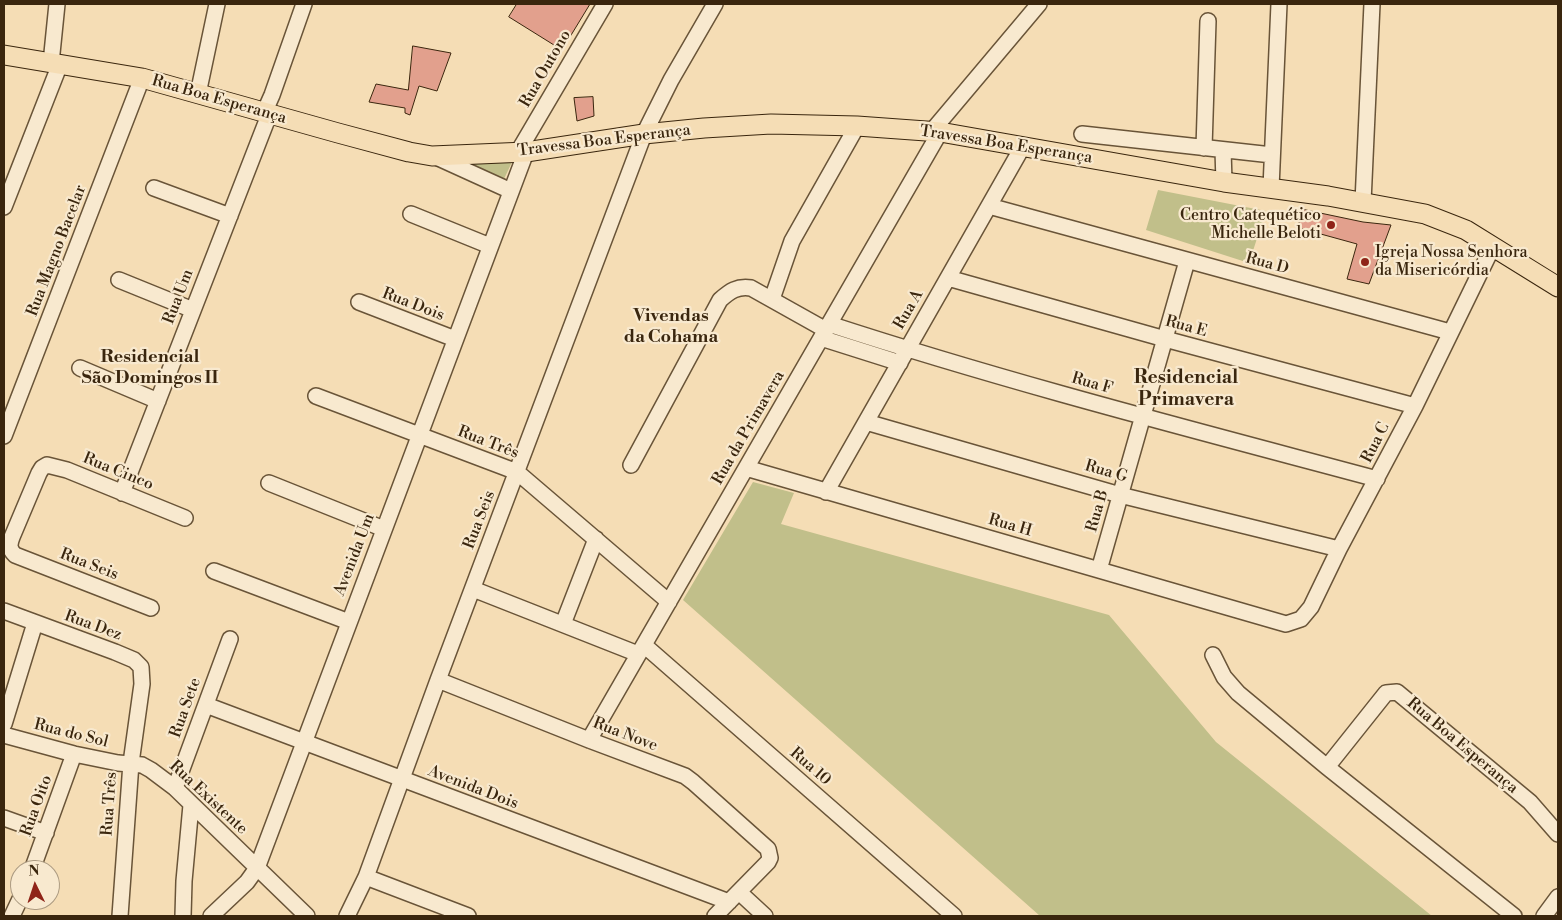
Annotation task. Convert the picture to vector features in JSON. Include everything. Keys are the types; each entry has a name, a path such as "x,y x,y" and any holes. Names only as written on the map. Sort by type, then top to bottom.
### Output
{"main road":[{"name":"Rua Boa Esperança","path":"4,55 142,78 266,114 409,152 432,156"},
{"name":"Travessa Boa Esperança","path":"432,156 522,152 644,134 771,124 856,126 936,132 1224,182 1363,202 1425,214 1466,230 1558,287"}],"street":[{"path":"4,207 55,64 57,4"},
{"path":"198,94 217,4"},
{"name":"Rua Um","path":"122,493 230,216 304,4"},
{"name":"Rua Outono","path":"522,152 605,4"},
{"name":"Rua Seis","path":"347,916 366,877 438,680 644,134 671,80 715,4"},
{"name":"Rua da Primavera","path":"589,740 825,331 936,132 1039,4"},
{"path":"1271,188 1279,4"},
{"path":"1363,202 1372,4"},
{"path":"1204,148 1208,21"},
{"name":"Rua Magno Bacelar","path":"4,436 142,78"},
{"path":"772,299 792,241 856,126"},
{"path":"1082,134 1272,155"},
{"name":"Rua A","path":"826,492 1023,146"},
{"path":"1223,150 1224,182"},
{"name":"Avenida Um","path":"211,916 247,882 257,868 511,191 522,152"},
{"path":"432,156 511,191"},
{"path":"154,188 230,216"},
{"name":"Rua D","path":"989,206 1450,332"},
{"path":"411,214 490,246"},
{"name":"Rua C","path":"1265,618 1286,624 1301,619 1311,607 1415,406 1493,246"},
{"name":"Rua B","path":"1099,570 1187,261"},
{"name":"Rua E","path":"948,278 1415,406"},
{"path":"119,280 193,310"},
{"path":"631,465 720,300 733,289 745,287 757,291 825,331 900,363"},
{"name":"Rua Dois","path":"358,302 455,339"},
{"name":"Rua F","path":"825,331 907,350 1377,479"},
{"path":"80,368 158,401"},
{"name":"Rua Três","path":"316,396 517,472 669,602"},
{"name":"Rua G","path":"866,422 1120,495 1339,550"},
{"name":"Rua Cinco","path":"15,555 9,546 39,473 42,468 47,466 58,467 185,518"},
{"name":"Rua H","path":"746,468 1265,618"},
{"path":"269,483 384,528"},
{"path":"563,624 596,539"},
{"name":"Rua Seis","path":"15,555 151,608"},
{"path":"214,571 349,622"},
{"name":"Rua 10","path":"473,589 563,624 641,649 954,916"},
{"name":"Rua Dez","path":"4,611 134,660 141,667 142,684 140,695"},
{"path":"4,724 35,623"},
{"name":"Rua Sete","path":"176,788 230,640"},
{"path":"1213,654 1224,677 1238,693 1327,767 1514,916"},
{"name":"Rua Nove","path":"438,680 684,776 768,849 770,858 768,862 734,897"},
{"name":"Rua Boa Esperança","path":"1327,767 1386,693 1397,692 1530,802 1558,834"},
{"name":"Rua Três","path":"120,916 131,763 140,695"},
{"name":"Avenida Dois","path":"206,705 401,780 734,897 765,916"},
{"name":"Rua do Sol","path":"4,734 74,754 118,763 131,763"},
{"name":"Rua Oito","path":"36,860 74,754"},
{"name":"Rua Existente","path":"131,763 142,765 176,788 307,916"},
{"path":"183,916 184,880 191,804"},
{"path":"4,818 46,833"},
{"path":"366,877 468,916"},
{"path":"715,916 734,897"},
{"path":"1544,916 1558,897"}],"shaded area":[{"path":"512,162 504,179 465,164"},
{"path":"1158,190 1266,211 1249,263 1146,230"},
{"path":"753,482 794,493 781,524 1109,615 1216,742 1432,916 1040,916 683,600"}],"building":[{"path":"517,4 590,4 562,50 509,17"},
{"path":"413,46 451,53 437,91 419,86 410,115 405,113 405,108 369,102 376,84 408,90"},
{"path":"593,97 594,116 577,121 574,98"},
{"path":"1301,209 1363,222 1391,225 1369,284 1347,279 1357,244 1299,228"}],"place":[{"name":"Centro Catequético Michelle Beloti","path":"1331,225"},
{"name":"Igreja Nossa Senhora da Misericórdia","path":"1365,262"}],"district":[{"name":"Vivendas da Cohama","path":"671,327"},
{"name":"Residencial São Domingos II","path":"150,368"},
{"name":"Residencial Primavera","path":"1186,389"}]}
